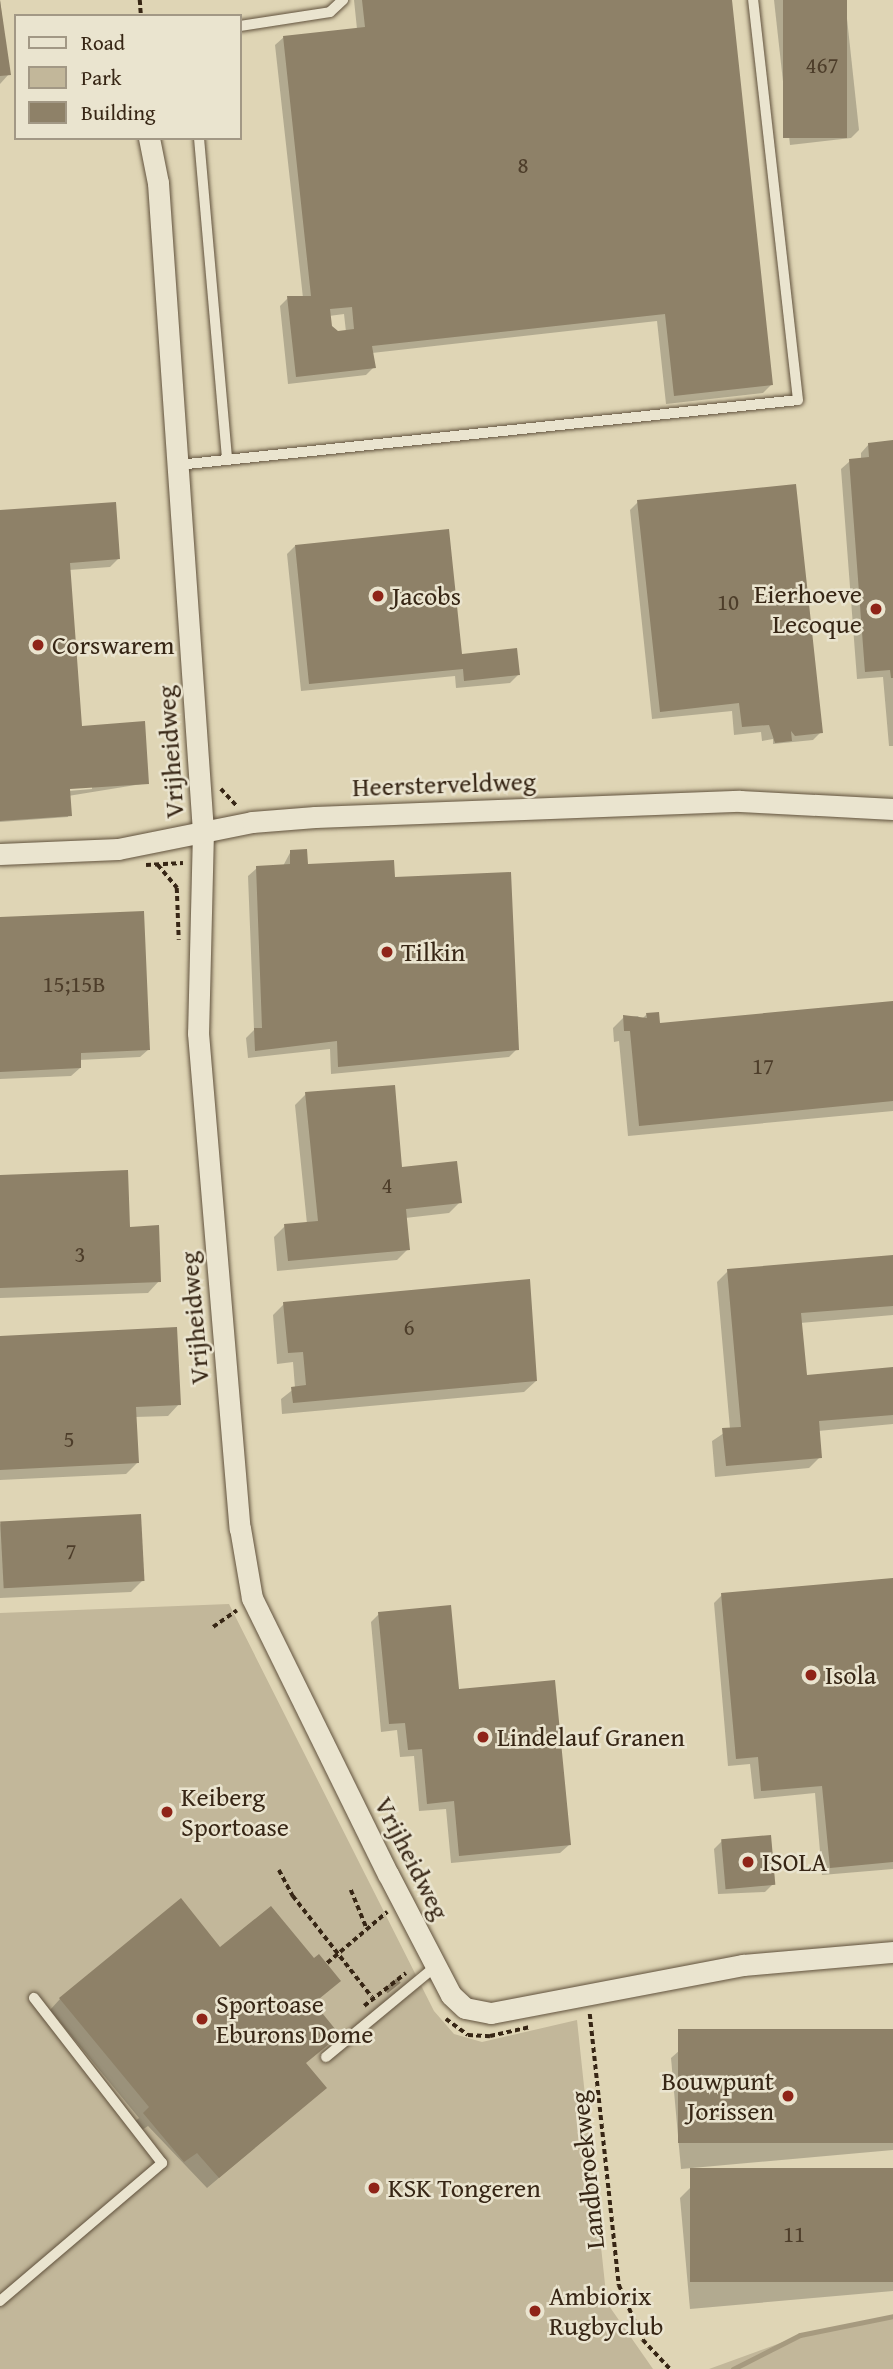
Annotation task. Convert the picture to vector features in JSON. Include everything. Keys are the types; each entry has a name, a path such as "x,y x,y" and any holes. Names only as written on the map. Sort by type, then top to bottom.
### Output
{"street":[{"name":"Vrijheidweg","path":"149,140 158,183 203,831 198,1033 240,1528 252,1598 450,1995 465,2008 491,2013 589,2004 743,1965 893,1952"},
{"name":"Heersterveldweg","path":"0,854 118,849 203,831 314,817 740,801 893,809"}],"lane":[{"path":"242,26 330,12 343,0"},
{"path":"178,465 798,400 753,0"},
{"path":"199,140 227,460"},
{"path":"326,2057 436,1966"},
{"path":"0,2301 162,2163 34,1998"}],"path":[{"path":"158,865 177,888 179,943"},
{"path":"238,1599 244,1619"},
{"path":"279,1870 293,1896 372,1997"},
{"path":"351,1890 367,1929"},
{"path":"327,1963 390,1909 396,1920"},
{"path":"577,2017 589,2004 603,2012"},
{"name":"Landbroekweg","path":"589,2004 619,2285 643,2340 670,2369"},
{"path":"439,2009 448,2022 468,2035 490,2036 540,2025"}],"green space":[{"name":"Keiberg Sportoase","path":"229,1604 434,2011 454,2034 482,2042 577,2020 607,2303 653,2369 0,2369 0,1613"},
{"path":"893,2318 893,2369 709,2369 805,2334"}],"building":[{"path":"0,0 11,75 0,76"},
{"path":"362,0 732,0 773,385 674,396 665,314 372,346 376,368 296,377 287,296 311,296 283,36 365,27","holes":["352,307 354,329 338,331 332,326 330,309"]},
{"path":"783,0 847,0 847,138 783,138"},
{"name":"Eierhoeve Lecoque","path":"893,440 891,678 890,670 865,672 849,459 869,457 868,443"},
{"path":"796,484 823,733 795,736 791,731 792,741 775,743 769,725 742,727 739,703 660,712 637,500"},
{"name":"Corswarem","path":"116,502 120,559 70,563 82,726 145,721 149,784 70,789 72,816 0,821 0,510"},
{"name":"Jacobs","path":"449,529 462,654 517,648 520,675 464,681 463,669 309,684 295,545"},
{"name":"Tilkin","path":"307,849 308,864 394,860 395,877 511,872 519,1050 338,1067 337,1041 255,1051 254,1028 262,1028 256,866 290,864 290,850"},
{"path":"144,911 150,1050 81,1053 81,1068 0,1072 0,917"},
{"path":"893,1001 893,1101 639,1126 630,1031 624,1031 623,1015 647,1018 646,1013 659,1012 660,1023"},
{"path":"395,1085 402,1167 457,1161 462,1203 406,1209 410,1250 288,1261 284,1224 318,1221 305,1092"},
{"path":"128,1170 130,1227 159,1225 161,1282 0,1288 0,1175"},
{"path":"893,1255 893,1306 801,1313 807,1375 893,1367 893,1415 819,1421 822,1458 726,1466 722,1428 741,1427 727,1269"},
{"path":"530,1279 537,1381 293,1403 291,1387 306,1385 303,1352 288,1353 283,1302"},
{"path":"177,1327 181,1405 136,1407 139,1463 0,1470 0,1336"},
{"path":"141,1514 145,1581 4,1588 0,1521"},
{"name":"Isola","path":"893,1578 893,1862 830,1868 822,1786 761,1791 758,1757 736,1759 721,1593"},
{"name":"Lindelauf Granen","path":"451,1605 459,1689 555,1680 571,1845 459,1856 454,1801 427,1804 422,1749 408,1750 405,1723 389,1724 378,1612"},
{"name":"ISOLA","path":"771,1835 775,1885 726,1889 721,1839"},
{"name":"Sportoase Eburons Dome","path":"181,1898 220,1947 271,1906 314,1958 319,1954 341,1981 314,2003 340,2035 306,2063 327,2088 219,2178 197,2153 184,2162 143,2113 149,2107 59,1998"},
{"path":"397,1978 401,1983 388,1993 384,1989"},
{"name":"Bouwpunt Jorissen","path":"678,2029 893,2029 893,2143 678,2143"},
{"path":"690,2168 893,2168 893,2282 690,2282"}],"waterway":[{"path":"733,2369 800,2335 893,2316"}],"place":[{"name":"Jacobs","path":"378,596"},
{"name":"Eierhoeve Lecoque","path":"876,609"},
{"name":"Corswarem","path":"38,645"},
{"name":"Tilkin","path":"387,952"},
{"name":"Isola","path":"811,1675"},
{"name":"Lindelauf Granen","path":"483,1737"},
{"name":"Keiberg Sportoase","path":"167,1812"},
{"name":"ISOLA","path":"748,1862"},
{"name":"Sportoase Eburons Dome","path":"202,2019"},
{"name":"Bouwpunt Jorissen","path":"788,2096"},
{"name":"KSK Tongeren","path":"374,2188"},
{"name":"Ambiorix Rugbyclub","path":"535,2311"}]}
